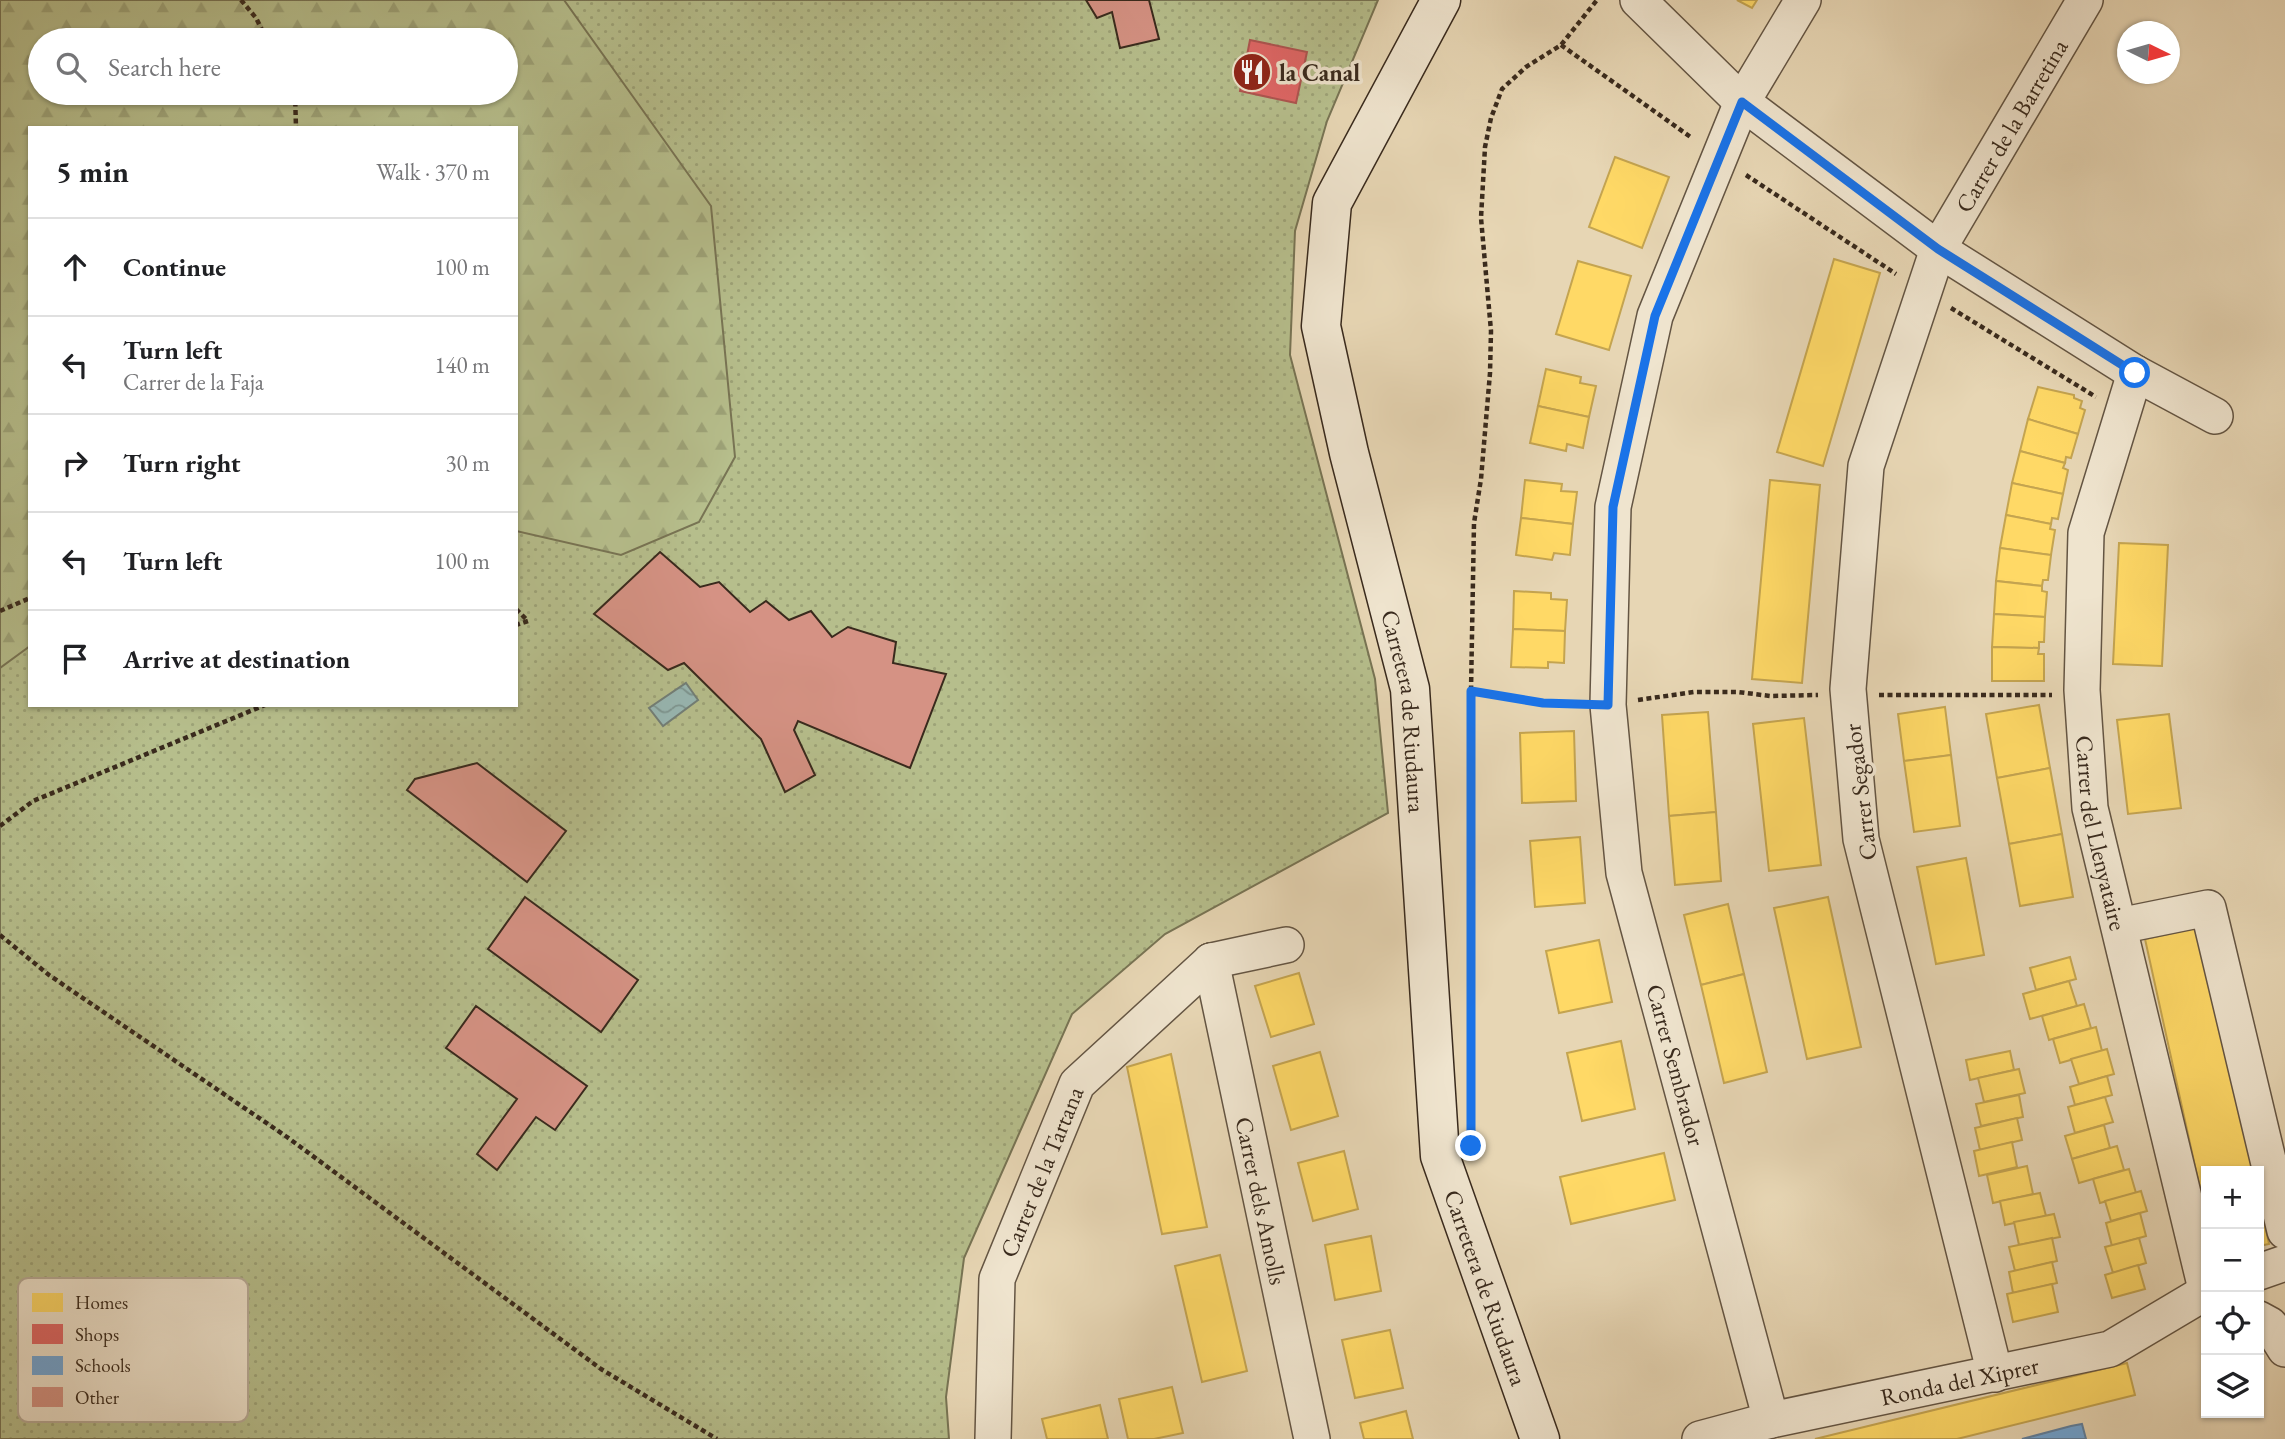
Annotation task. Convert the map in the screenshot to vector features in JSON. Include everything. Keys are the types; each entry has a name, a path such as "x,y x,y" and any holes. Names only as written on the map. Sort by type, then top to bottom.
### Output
{"street":[{"name":"Carretera de Riudaura","path":"1441,0 1332,203 1321,327 1349,453 1410,689 1440,1156 1540,1439"},
{"path":"1638,0 1742,102 1938,249 2135,373 2215,416"},
{"name":"Carrer Sembrador","path":"1771,1420 1624,873 1608,705 1613,507 1655,316 1742,102 1803,0"},
{"name":"Carrer de la Barretina","path":"1938,249 2085,0"},
{"name":"Carrer Segador","path":"1938,249 1866,466 1848,689 1861,839 1995,1374"},
{"name":"Carrer del Llenyataire","path":"2135,373 2086,533 2082,690 2090,808 2201,1270"},
{"path":"2119,926 2208,908 2285,1231"},
{"path":"1211,961 1286,945"},
{"name":"Carrer de la Tartana","path":"993,1439 997,1279 1077,1084 1211,961"},
{"name":"Carrer dels Amolls","path":"1211,961 1312,1439"},
{"path":"2264,1270 2285,1263"},
{"name":"Ronda del Xiprer","path":"1700,1439 1771,1420 2110,1349 2204,1292"},
{"path":"2264,1322 2270,1325 2285,1349"}],"path":[{"path":"241,0 261,28"},
{"path":"1471,1063 1474,523 1481,479 1490,373 1490,331 1481,218 1485,147 1491,118 1502,89 1526,67 1561,45 1597,0"},
{"path":"1561,45 1693,139"},
{"path":"295,105 296,126"},
{"path":"1738,169 1906,280"},
{"path":"1940,302 2102,401"},
{"path":"0,611 28,599"},
{"path":"518,611 527,621 518,624"},
{"path":"1471,691 1543,703 1608,705 1694,692 1738,692 1770,696 1821,695"},
{"path":"1871,695 2057,695"},
{"path":"0,826 33,801 260,707"},
{"path":"0,935 49,975 287,1137 601,1369 717,1439"}],"green space":[{"path":"0,0 1378,0 1327,121 1295,231 1290,355 1375,679 1388,813 1165,934 1072,1014 964,1258 946,1397 949,1439 0,1439"},
{"path":"0,0 564,0 711,206 735,457 699,522 621,555 518,531 518,126 28,126 28,647 0,668"}],"water":[{"path":"686,683 698,700 663,726 649,708"}],"building: Homes":[{"path":"1737,0 1757,0 1752,8"},
{"path":"1615,157 1669,177 1642,248 1589,227"},
{"path":"1834,259 1880,273 1823,466 1777,452"},
{"path":"1578,261 1631,276 1609,350 1556,334"},
{"path":"1546,369 1581,377 1580,383 1596,386 1589,417 1538,406"},
{"path":"2038,387 2074,395 2074,398 2082,401 2080,408 2085,410 2078,434 2028,419"},
{"path":"1538,406 1589,417 1583,448 1567,444 1566,451 1530,443"},
{"path":"2028,419 2078,434 2071,458 2066,457 2065,463 2020,451"},
{"path":"2020,451 2065,463 2063,468 2068,470 2063,494 2012,483"},
{"path":"1525,480 1562,484 1561,491 1577,492 1573,524 1521,518"},
{"path":"1770,480 1820,485 1802,683 1752,679"},
{"path":"2012,483 2063,494 2058,519 2052,518 2051,524 2006,515"},
{"path":"2006,515 2051,524 2050,529 2055,530 2051,555 2000,548"},
{"path":"1521,518 1573,524 1570,555 1554,553 1552,560 1516,555"},
{"path":"2119,543 2168,545 2162,666 2113,664"},
{"path":"2000,548 2051,555 2048,580 2043,580 2042,586 1996,581"},
{"path":"1996,581 2042,586 2042,591 2047,592 2045,617 1994,614"},
{"path":"1514,591 1551,593 1551,599 1567,600 1565,631 1513,629"},
{"path":"1994,614 2045,617 2044,642 2039,642 2039,648 1992,647"},
{"path":"1513,629 1565,631 1564,663 1548,662 1548,668 1511,667"},
{"path":"1992,647 2039,648 2038,654 2044,654 2044,681 1992,681"},
{"path":"2039,705 2050,768 1997,778 1986,714"},
{"path":"1945,707 1951,755 1904,761 1898,714"},
{"path":"1708,712 1716,812 1669,816 1662,715"},
{"path":"2169,714 2181,808 2128,814 2117,720"},
{"path":"1804,718 1821,865 1769,871 1753,724"},
{"path":"1574,731 1576,801 1522,803 1520,733"},
{"path":"1951,755 1960,826 1914,832 1904,761"},
{"path":"2050,768 2062,834 2009,844 1997,778"},
{"path":"1716,812 1721,881 1675,885 1669,816"},
{"path":"2062,834 2073,897 2020,906 2009,844"},
{"path":"1580,837 1585,903 1535,907 1530,841"},
{"path":"1966,858 1984,955 1936,964 1917,867"},
{"path":"1828,897 1861,1047 1807,1059 1774,908"},
{"path":"1728,904 1744,974 1701,985 1684,915"},
{"path":"2200,927 2252,1166 2201,1166 2201,1193 2145,939"},
{"path":"1599,940 1612,1002 1559,1013 1546,951"},
{"path":"2070,957 2076,979 2036,990 2030,968"},
{"path":"1299,973 1314,1024 1271,1037 1255,986"},
{"path":"1744,974 1767,1072 1724,1083 1701,985"},
{"path":"2069,981 2077,1006 2030,1019 2023,994"},
{"path":"2084,1004 2091,1028 2049,1040 2042,1016"},
{"path":"2096,1027 2102,1051 2060,1063 2053,1039"},
{"path":"1621,1041 1635,1109 1582,1121 1567,1053"},
{"path":"2107,1049 2114,1074 2079,1084 2071,1059"},
{"path":"2010,1051 2014,1070 1970,1080 1966,1060"},
{"path":"1320,1052 1338,1116 1291,1130 1273,1066"},
{"path":"1171,1054 1207,1227 1162,1234 1127,1067"},
{"path":"2019,1069 2025,1093 1984,1102 1978,1078"},
{"path":"2107,1076 2112,1095 2075,1105 2070,1087"},
{"path":"2019,1095 2023,1117 1981,1126 1976,1104"},
{"path":"2105,1097 2113,1122 2075,1133 2068,1107"},
{"path":"2017,1118 2022,1140 1980,1150 1975,1128"},
{"path":"2104,1125 2110,1148 2072,1159 2065,1136"},
{"path":"2012,1142 2017,1167 1979,1176 1974,1151"},
{"path":"2117,1146 2124,1170 2079,1183 2072,1159"},
{"path":"1344,1151 1358,1209 1313,1221 1298,1163"},
{"path":"1664,1153 1675,1200 1571,1224 1560,1177"},
{"path":"2027,1166 2033,1194 1993,1203 1987,1175"},
{"path":"2129,1169 2136,1193 2100,1203 2093,1179"},
{"path":"2141,1191 2147,1211 2111,1221 2105,1201"},
{"path":"2040,1193 2046,1216 2005,1225 2000,1201"},
{"path":"2140,1213 2146,1236 2112,1246 2106,1223"},
{"path":"2054,1214 2060,1237 2019,1245 2014,1222"},
{"path":"2264,1220 2269,1244 2264,1245"},
{"path":"1371,1236 1381,1291 1335,1300 1325,1245"},
{"path":"2052,1238 2057,1261 2015,1271 2009,1247"},
{"path":"2139,1238 2146,1263 2113,1273 2105,1247"},
{"path":"1220,1255 1247,1371 1202,1382 1175,1266"},
{"path":"2052,1262 2057,1283 2013,1293 2009,1272"},
{"path":"2138,1265 2145,1289 2112,1298 2105,1275"},
{"path":"2052,1284 2058,1312 2013,1322 2007,1294"},
{"path":"1390,1330 1403,1388 1355,1398 1342,1340"},
{"path":"2127,1363 2135,1395 1957,1439 1815,1439"},
{"path":"1172,1387 1183,1433 1154,1439 1128,1439 1119,1399"},
{"path":"1100,1405 1108,1439 1047,1439 1042,1419"},
{"path":"1406,1411 1413,1439 1364,1439 1360,1423"}],"building: Shops":[{"path":"1250,40 1307,52 1296,103 1240,91"}],"building: Schools":[{"path":"2082,1424 2086,1439 2022,1439 2071,1426"}],"building: Other":[{"path":"1086,0 1149,0 1159,39 1120,48 1112,12 1097,18"},
{"path":"660,552 700,587 719,582 750,612 766,601 789,620 811,611 832,637 848,627 896,642 893,663 946,674 910,768 798,721 794,730 815,775 785,792 761,739 684,663 668,670 594,614"},
{"path":"477,763 566,831 527,882 407,790 415,779"},
{"path":"525,897 638,980 601,1032 488,949"},
{"path":"476,1006 587,1086 555,1130 536,1117 497,1170 477,1154 517,1099 446,1048"}],"place":[{"name":"la Canal","path":"1252,72"}],"route":[{"path":"1471,1146 1471,691 1543,703 1608,705 1613,507 1655,316 1742,102 1938,249 2135,373"}]}
